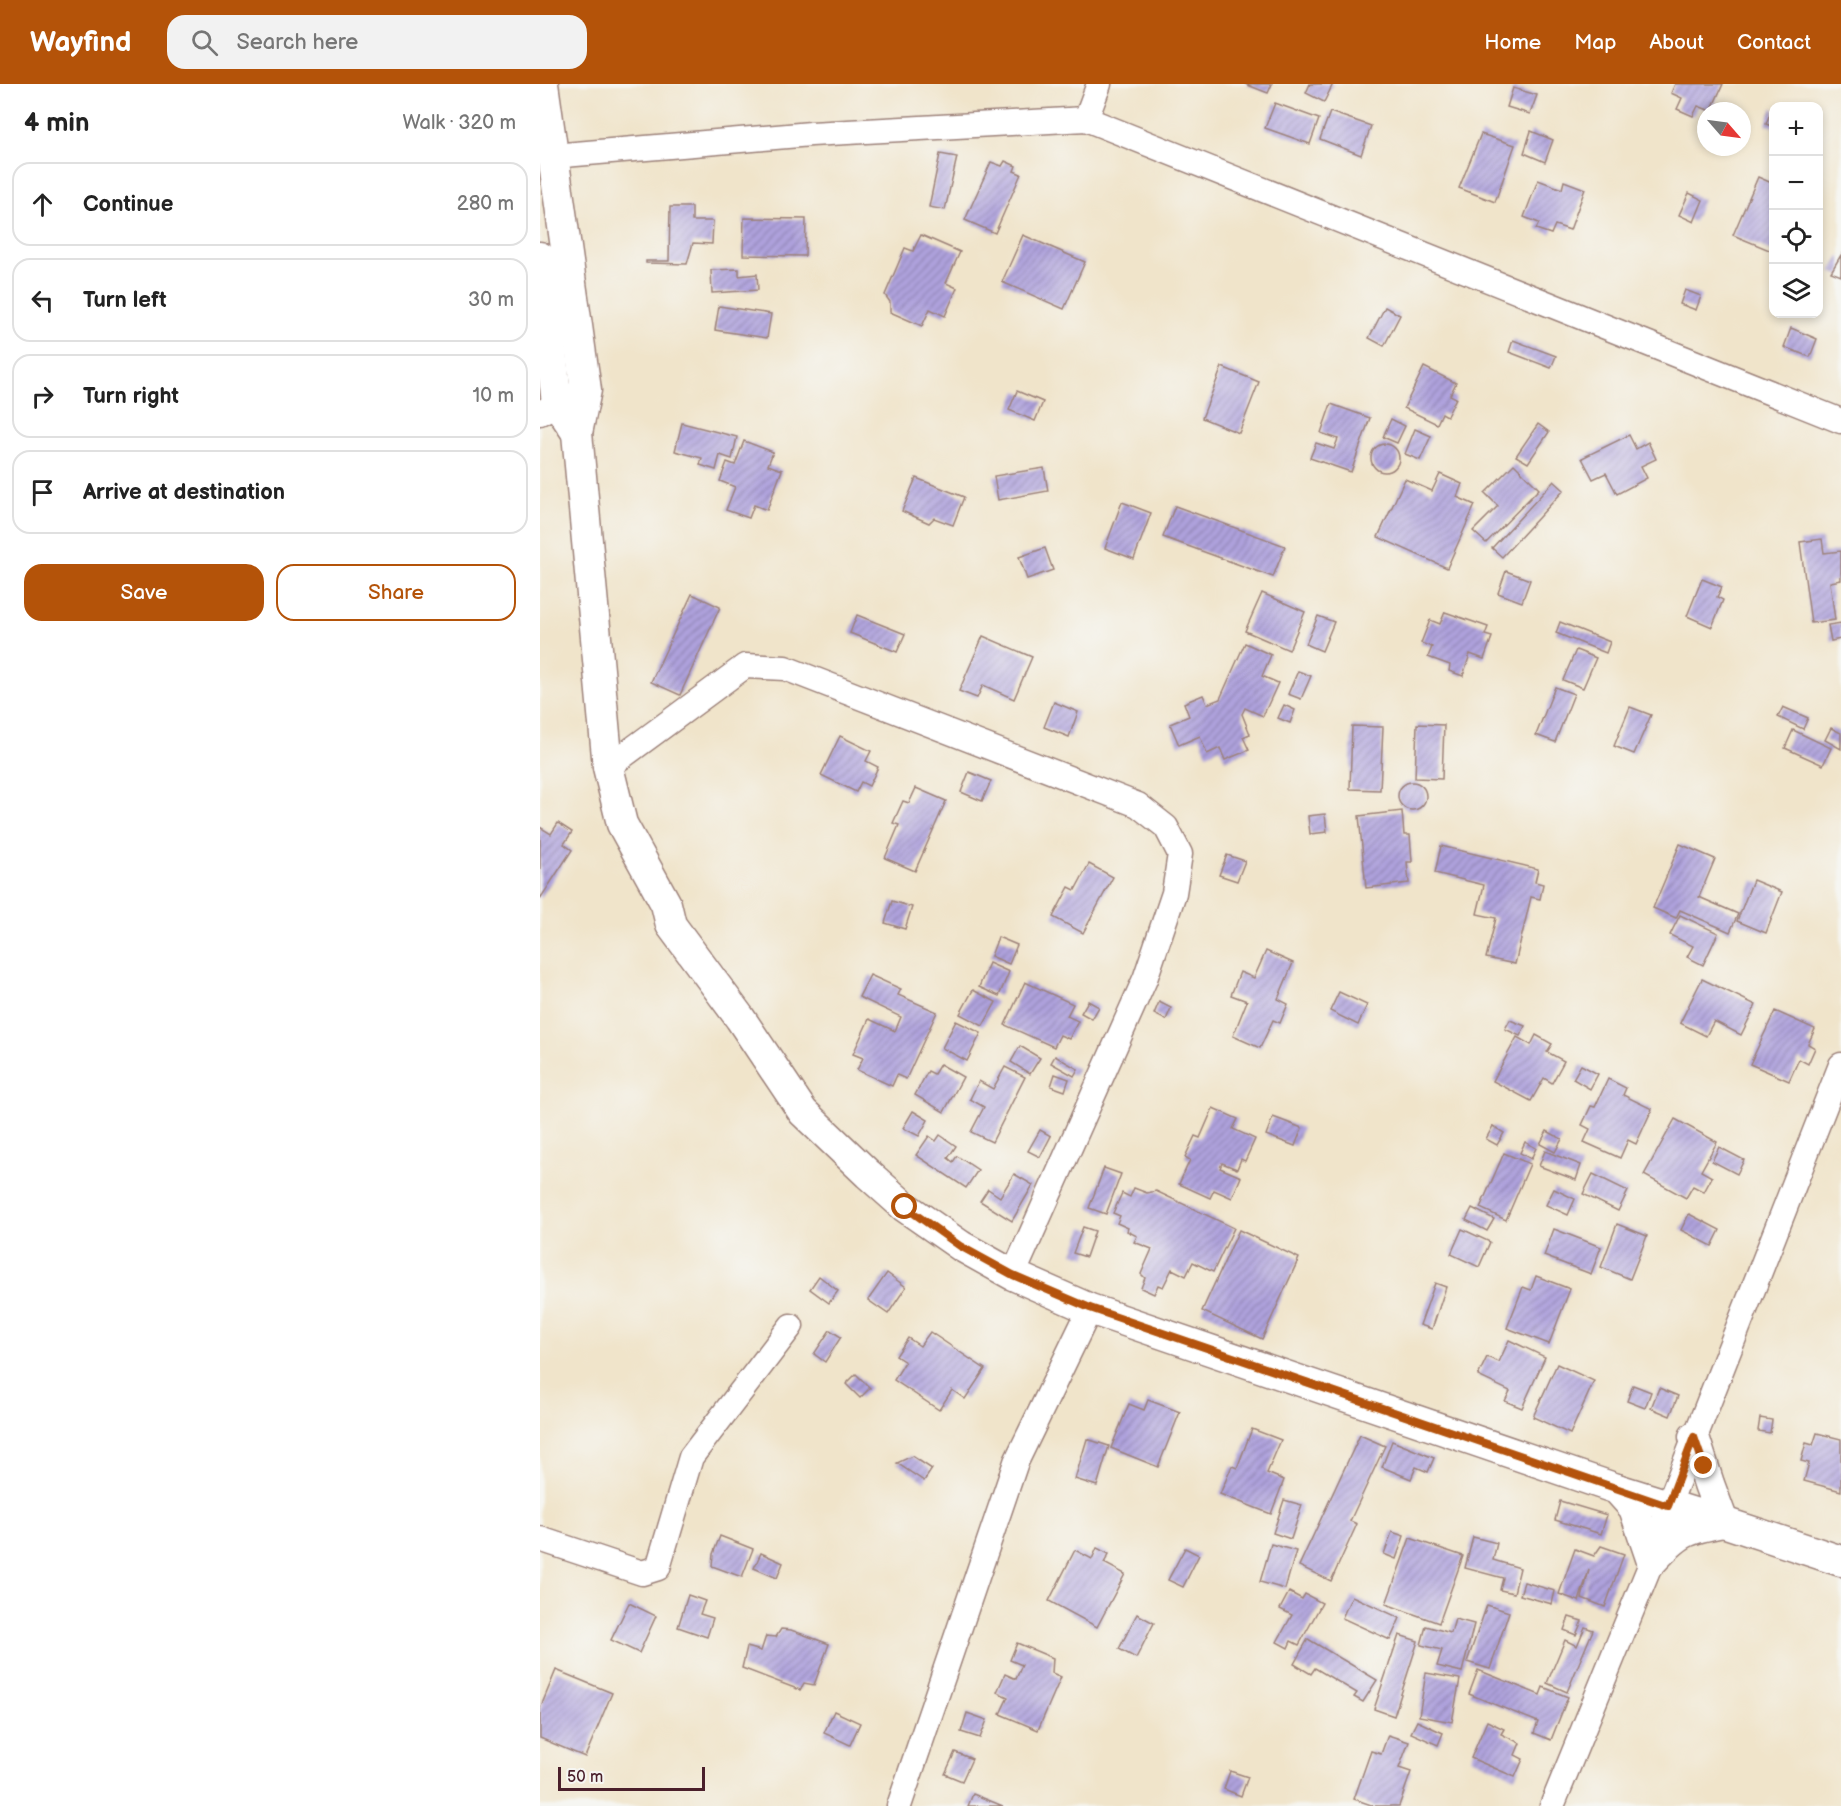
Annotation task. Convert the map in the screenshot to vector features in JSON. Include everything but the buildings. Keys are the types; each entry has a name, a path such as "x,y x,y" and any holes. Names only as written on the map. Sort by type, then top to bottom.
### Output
{"main road":[{"path":"543,84 586,390 577,433 608,767 622,824 666,904 671,925 740,1018 803,1112 905,1207 960,1246 1013,1275 1090,1308 1617,1490 1723,1521 1841,1561"},
{"path":"540,257 548,408 577,433"},
{"path":"1694,1437 1723,1521"},
{"path":"1617,1490 1634,1508 1652,1561 1671,1540 1691,1527 1723,1521"}],"street":[{"path":"1086,119 1099,84"},
{"path":"552,156 811,134 1086,119 1841,421"},
{"path":"548,408 586,390"},
{"path":"608,767 745,666 785,668 1138,805 1166,827 1180,854 1174,894 1145,980 1013,1275"},
{"path":"1552,1806 1652,1561 1668,1506 1694,1437 1841,1065"},
{"path":"899,1806 1016,1462 1090,1308"},
{"path":"540,1539 642,1573 658,1568 691,1457 791,1326"}],"route":[{"path":"905,1207 960,1246 1013,1275 1090,1308 1365,1401 1617,1490 1668,1506 1694,1437 1704,1466"}]}
